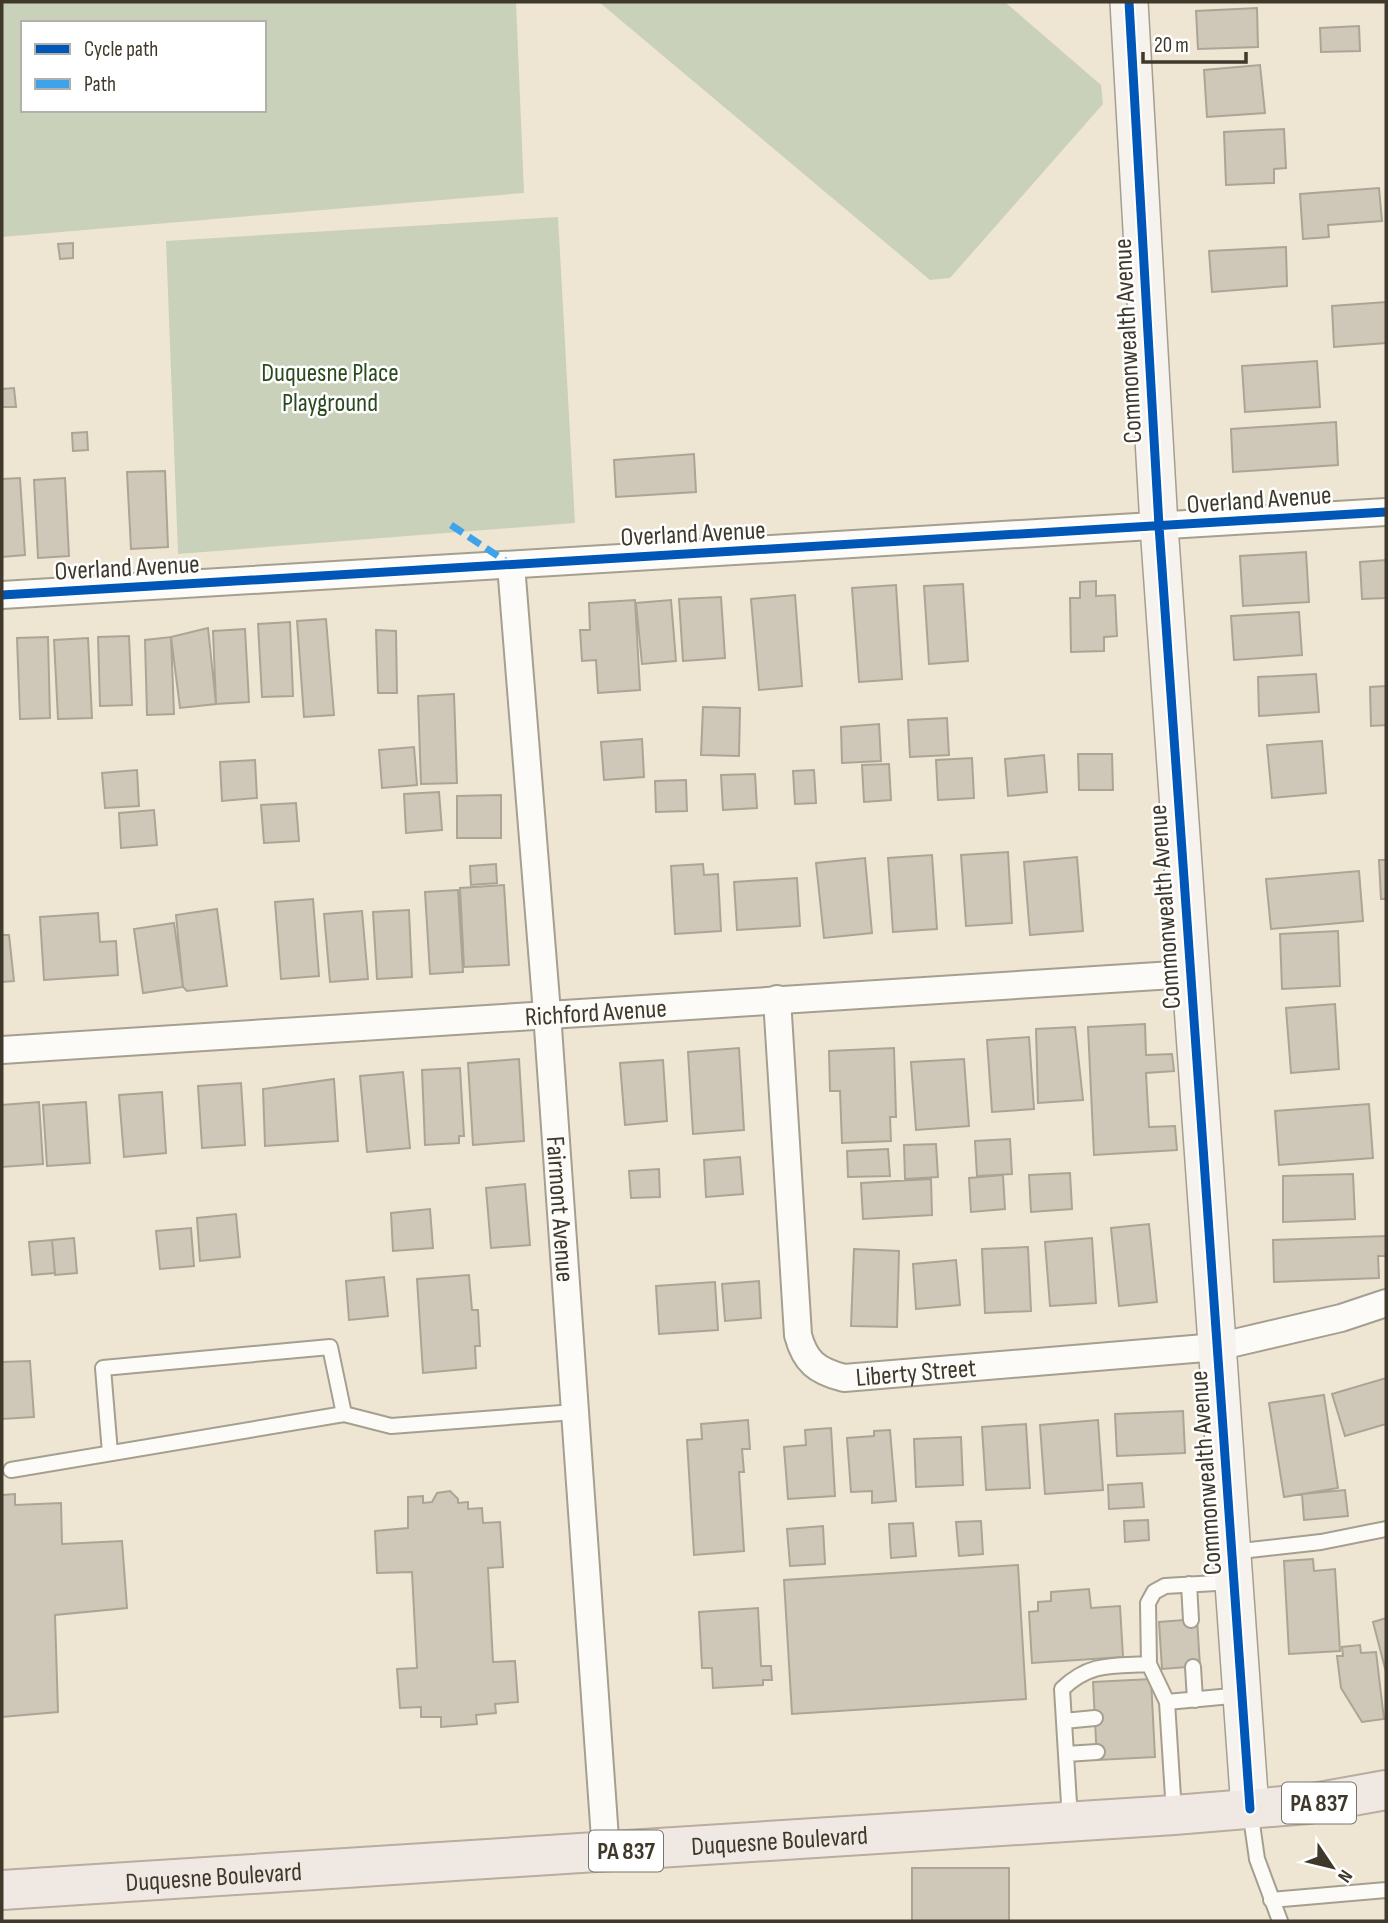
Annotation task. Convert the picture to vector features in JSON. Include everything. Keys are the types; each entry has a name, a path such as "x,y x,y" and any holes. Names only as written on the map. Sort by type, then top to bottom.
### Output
{"main road":[{"name":"Duquesne Boulevard","path":"2,1890 1174,1815 1333,1801 1386,1790"}],"street":[{"name":"Commonwealth Avenue","path":"1129,2 1158,526 1250,1809"},
{"name":"Overland Avenue","path":"2,595 1386,512"},
{"name":"Fairmont Avenue","path":"511,565 547,1013 606,1853"},
{"name":"Richford Avenue","path":"2,1050 547,1013 1189,974"},
{"name":"Liberty Street","path":"777,999 798,1335 803,1354 812,1365 844,1378 1217,1348 1329,1321 1386,1303"}],"lane":[{"path":"110,1453 103,1368 330,1347 344,1414"},
{"path":"11,1470 344,1414 391,1426 575,1412"},
{"path":"1174,1815 1162,1748 1162,1710 1149,1664 1148,1603 1154,1592 1165,1586 1189,1584 1232,1567 1321,1542 1386,1529"},
{"path":"1189,1584 1191,1619"},
{"path":"1070,1822 1062,1689 1077,1675 1093,1667 1149,1664"},
{"path":"1193,1667 1195,1700"},
{"path":"1162,1710 1195,1700 1242,1695"},
{"path":"1064,1721 1095,1718"},
{"path":"1066,1754 1097,1752"},
{"path":"1250,1809 1257,1859 1280,1921"},
{"path":"1271,1900 1386,1890"}],"green space":[{"path":"2,2 516,2 524,193 2,237"},
{"path":"599,2 1005,2 1101,85 1103,104 950,278 930,280"},
{"name":"Duquesne Place Playground","path":"558,217 575,523 178,554 166,241"}],"building":[{"path":"1257,8 1258,47 1198,49 1196,11"},
{"path":"1359,26 1360,51 1321,52 1320,28"},
{"path":"1260,65 1265,113 1207,117 1204,70"},
{"path":"1284,129 1286,168 1274,169 1274,183 1226,185 1224,132"},
{"path":"1379,188 1382,221 1328,225 1329,237 1303,239 1300,194"},
{"path":"73,243 73,258 60,259 58,244"},
{"path":"1286,247 1287,286 1212,292 1209,251"},
{"path":"1386,302 1386,343 1334,347 1332,306"},
{"path":"1317,361 1320,407 1245,412 1242,366"},
{"path":"14,388 16,407 2,407 2,389"},
{"path":"1336,422 1338,465 1233,472 1231,429"},
{"path":"87,432 88,450 73,451 72,433"},
{"path":"694,454 696,492 616,497 614,460"},
{"path":"165,471 168,547 131,549 127,472"},
{"path":"20,478 25,555 2,557 2,479"},
{"path":"65,478 69,556 38,558 34,480"},
{"path":"1306,552 1309,602 1243,606 1240,556"},
{"path":"1386,560 1386,598 1362,599 1360,562"},
{"path":"1096,581 1096,596 1115,595 1117,636 1104,637 1104,651 1071,652 1070,598 1080,598 1080,582"},
{"path":"963,584 968,661 929,664 924,586"},
{"path":"896,585 902,679 859,682 852,588"},
{"path":"795,595 802,686 759,690 751,599"},
{"path":"721,597 725,658 683,661 679,599"},
{"path":"635,600 640,690 598,693 596,660 582,661 580,630 590,630 589,603"},
{"path":"671,600 676,661 642,664 636,603"},
{"path":"1299,612 1302,655 1234,660 1231,616"},
{"path":"326,619 334,715 304,717 297,621"},
{"path":"290,622 293,696 262,697 258,624"},
{"path":"208,628 216,704 180,708 171,637"},
{"path":"245,629 249,702 216,704 213,631"},
{"path":"376,630 396,631 397,693 378,693"},
{"path":"129,636 132,705 100,706 98,637"},
{"path":"48,637 50,718 20,719 17,638"},
{"path":"171,637 174,714 147,715 145,640"},
{"path":"88,638 92,718 58,719 54,640"},
{"path":"1316,674 1319,712 1259,716 1258,677"},
{"path":"1386,686 1386,725 1371,726 1370,687"},
{"path":"454,694 457,783 421,784 418,696"},
{"path":"703,707 740,708 739,756 701,755"},
{"path":"947,718 949,755 910,757 908,720"},
{"path":"879,724 881,761 842,763 841,727"},
{"path":"642,739 644,777 604,780 601,742"},
{"path":"1322,741 1326,793 1272,798 1267,745"},
{"path":"414,747 417,785 382,788 379,750"},
{"path":"1078,754 1112,754 1113,790 1079,790"},
{"path":"1044,755 1047,792 1008,796 1005,759"},
{"path":"972,758 974,798 938,800 936,760"},
{"path":"255,760 257,798 222,801 220,762"},
{"path":"889,764 891,800 864,802 862,765"},
{"path":"137,770 139,806 105,808 102,773"},
{"path":"814,770 816,803 795,804 793,771"},
{"path":"755,774 757,808 723,810 721,775"},
{"path":"686,780 687,811 656,812 655,781"},
{"path":"439,792 442,830 406,833 404,794"},
{"path":"501,795 501,838 457,838 457,796"},
{"path":"296,803 299,841 264,843 261,805"},
{"path":"154,810 157,845 121,848 119,813"},
{"path":"1008,852 1012,923 966,926 961,855"},
{"path":"932,855 937,929 893,932 888,858"},
{"path":"1077,857 1083,931 1030,935 1024,862"},
{"path":"865,858 872,933 824,938 816,863"},
{"path":"1379,860 1386,860 1386,899 1381,899"},
{"path":"496,864 497,883 471,885 470,866"},
{"path":"703,864 704,875 718,874 721,931 675,934 671,866"},
{"path":"1359,871 1363,921 1271,929 1266,879"},
{"path":"797,878 800,926 737,930 734,882"},
{"path":"504,885 509,965 464,967 460,888"},
{"path":"458,890 463,972 430,974 425,892"},
{"path":"313,899 319,976 281,979 275,902"},
{"path":"217,909 227,986 187,991 183,987 176,915"},
{"path":"409,910 412,977 377,979 373,912"},
{"path":"362,911 368,979 330,982 324,914"},
{"path":"98,913 100,942 116,941 118,975 44,980 40,917"},
{"path":"174,923 183,987 143,993 134,929"},
{"path":"1338,931 1340,986 1282,989 1280,934"},
{"path":"2,935 9,935 14,981 2,982"},
{"path":"1335,1004 1339,1069 1291,1073 1286,1008"},
{"path":"1145,1024 1146,1055 1172,1054 1174,1071 1146,1073 1149,1127 1175,1126 1177,1150 1094,1155 1088,1027"},
{"path":"1075,1027 1083,1100 1038,1103 1036,1029"},
{"path":"1029,1037 1034,1109 992,1112 987,1040"},
{"path":"739,1048 744,1130 693,1134 688,1052"},
{"path":"894,1048 896,1117 890,1117 891,1141 842,1143 840,1091 830,1091 829,1051"},
{"path":"519,1059 524,1141 473,1145 468,1063"},
{"path":"964,1059 969,1126 916,1130 911,1062"},
{"path":"663,1060 667,1121 625,1125 620,1063"},
{"path":"460,1068 464,1136 459,1136 459,1143 425,1145 422,1070"},
{"path":"403,1072 410,1148 367,1152 360,1076"},
{"path":"334,1079 338,1141 265,1146 263,1089"},
{"path":"241,1083 245,1145 202,1148 198,1086"},
{"path":"162,1092 166,1153 124,1157 119,1095"},
{"path":"39,1102 43,1164 2,1167 2,1105"},
{"path":"86,1102 90,1163 47,1166 43,1105"},
{"path":"1369,1104 1373,1158 1279,1165 1275,1111"},
{"path":"1010,1139 1012,1174 977,1176 975,1141"},
{"path":"936,1144 938,1177 905,1179 904,1145"},
{"path":"888,1149 890,1176 848,1177 847,1151"},
{"path":"740,1157 743,1194 706,1197 704,1160"},
{"path":"659,1169 660,1197 631,1198 629,1171"},
{"path":"1070,1173 1072,1209 1031,1212 1029,1175"},
{"path":"1353,1174 1355,1219 1283,1222 1283,1176"},
{"path":"1003,1175 1005,1209 971,1212 969,1178"},
{"path":"931,1179 932,1215 863,1219 861,1183"},
{"path":"525,1184 530,1245 491,1248 486,1188"},
{"path":"430,1209 433,1248 393,1251 391,1213"},
{"path":"236,1214 240,1257 200,1261 197,1218"},
{"path":"1149,1224 1157,1302 1119,1306 1111,1228"},
{"path":"191,1228 194,1266 160,1269 156,1231"},
{"path":"1386,1236 1386,1256 1378,1256 1379,1278 1274,1282 1273,1240"},
{"path":"74,1238 77,1273 55,1275 52,1240"},
{"path":"1092,1238 1096,1303 1050,1306 1045,1242"},
{"path":"52,1240 55,1273 32,1275 29,1242"},
{"path":"1028,1247 1031,1311 985,1313 982,1249"},
{"path":"854,1249 899,1251 897,1327 851,1326"},
{"path":"956,1260 960,1305 916,1309 913,1264"},
{"path":"469,1275 472,1310 478,1310 480,1346 475,1346 476,1368 423,1373 417,1279"},
{"path":"384,1277 388,1316 349,1320 346,1281"},
{"path":"759,1281 761,1318 725,1321 722,1284"},
{"path":"715,1282 718,1330 659,1334 656,1286"},
{"path":"30,1361 34,1417 2,1419 2,1362"},
{"path":"1386,1378 1386,1424 1345,1436 1332,1394"},
{"path":"1324,1395 1338,1488 1284,1497 1269,1403"},
{"path":"1183,1411 1185,1453 1117,1456 1115,1414"},
{"path":"748,1420 750,1449 742,1449 744,1472 739,1472 744,1551 694,1555 687,1440 702,1439 701,1424"},
{"path":"1098,1420 1103,1490 1045,1494 1040,1425"},
{"path":"1026,1424 1030,1488 986,1490 982,1427"},
{"path":"831,1428 835,1496 788,1499 784,1447 806,1445 805,1430"},
{"path":"890,1430 896,1501 872,1503 872,1491 851,1492 847,1438 874,1436 874,1431"},
{"path":"961,1437 963,1485 916,1487 914,1439"},
{"path":"1142,1483 1144,1507 1109,1509 1108,1485"},
{"path":"1345,1490 1348,1516 1304,1520 1302,1494"},
{"path":"450,1491 458,1499 458,1503 468,1502 468,1509 482,1508 483,1523 500,1522 503,1567 488,1568 493,1662 515,1661 518,1702 495,1704 496,1713 476,1715 477,1724 441,1727 441,1717 421,1717 421,1707 400,1708 397,1669 417,1668 412,1572 377,1573 375,1531 408,1528 408,1497 423,1496 423,1503 432,1502 437,1493"},
{"path":"15,1494 15,1505 61,1503 62,1544 122,1541 127,1608 55,1615 58,1712 2,1717 2,1495"},
{"path":"1148,1520 1149,1540 1125,1542 1124,1521"},
{"path":"981,1521 983,1554 959,1556 956,1522"},
{"path":"913,1523 916,1556 891,1558 889,1524"},
{"path":"823,1526 825,1564 790,1566 787,1529"},
{"path":"1313,1559 1314,1571 1335,1569 1340,1651 1289,1654 1284,1561"},
{"path":"1018,1565 1026,1699 792,1714 784,1580"},
{"path":"1089,1589 1091,1608 1120,1606 1123,1657 1032,1663 1029,1612 1038,1611 1038,1602 1051,1601 1051,1592"},
{"path":"758,1608 761,1666 771,1666 772,1680 763,1680 763,1685 713,1688 712,1668 702,1668 699,1612"},
{"path":"1386,1618 1386,1672 1373,1622"},
{"path":"1197,1619 1200,1666 1162,1669 1159,1622"},
{"path":"1360,1645 1361,1653 1376,1652 1384,1719 1362,1722 1341,1688 1337,1656 1343,1656 1342,1647"},
{"path":"1151,1679 1155,1757 1097,1760 1093,1682"},
{"path":"912,1868 1009,1868 1009,1921 912,1921"}],"marked path":[{"path":"451,525 510,564"}],"cycle path":[{"path":"1129,2 1159,526 1250,1809"},
{"path":"2,595 1386,512"}]}
